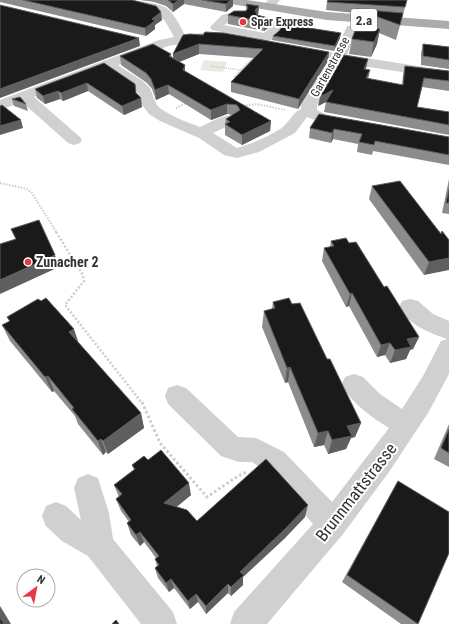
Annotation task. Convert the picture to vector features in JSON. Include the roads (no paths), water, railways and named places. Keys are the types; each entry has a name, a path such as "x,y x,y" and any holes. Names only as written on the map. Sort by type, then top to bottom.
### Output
{"main road":[{"name":"2.a","path":"225,0 240,12 449,26"}],"street":[{"path":"121,0 161,10 170,19 181,39"},
{"path":"240,12 223,19 216,27 267,37 277,28 277,25 270,14"},
{"name":"Gartenstrasse","path":"314,109 351,29"},
{"path":"0,105 158,46 181,39 210,36 270,46"},
{"path":"142,40 158,46"},
{"path":"288,49 392,67 449,74"},
{"path":"108,65 142,88 145,92 146,101 154,111 202,133 230,151 237,153 245,152 289,130 302,114 314,109 318,117 340,121"},
{"path":"390,81 392,67"},
{"path":"24,96 74,140"},
{"path":"160,115 182,105"},
{"path":"202,133 231,119"},
{"path":"410,307 425,320 449,331"},
{"name":"Brunnmattstrasse","path":"250,623 371,477 422,400 449,348"},
{"path":"354,384 361,394 371,403 406,425"},
{"path":"177,396 230,447 239,450 256,450 274,461 333,524"},
{"path":"88,488 95,513 99,545"},
{"path":"56,516 72,530 99,545 161,624"}],"place":[{"name":"Spar Express","path":"243,22"},
{"name":"Zunacher 2","path":"28,262"}]}
